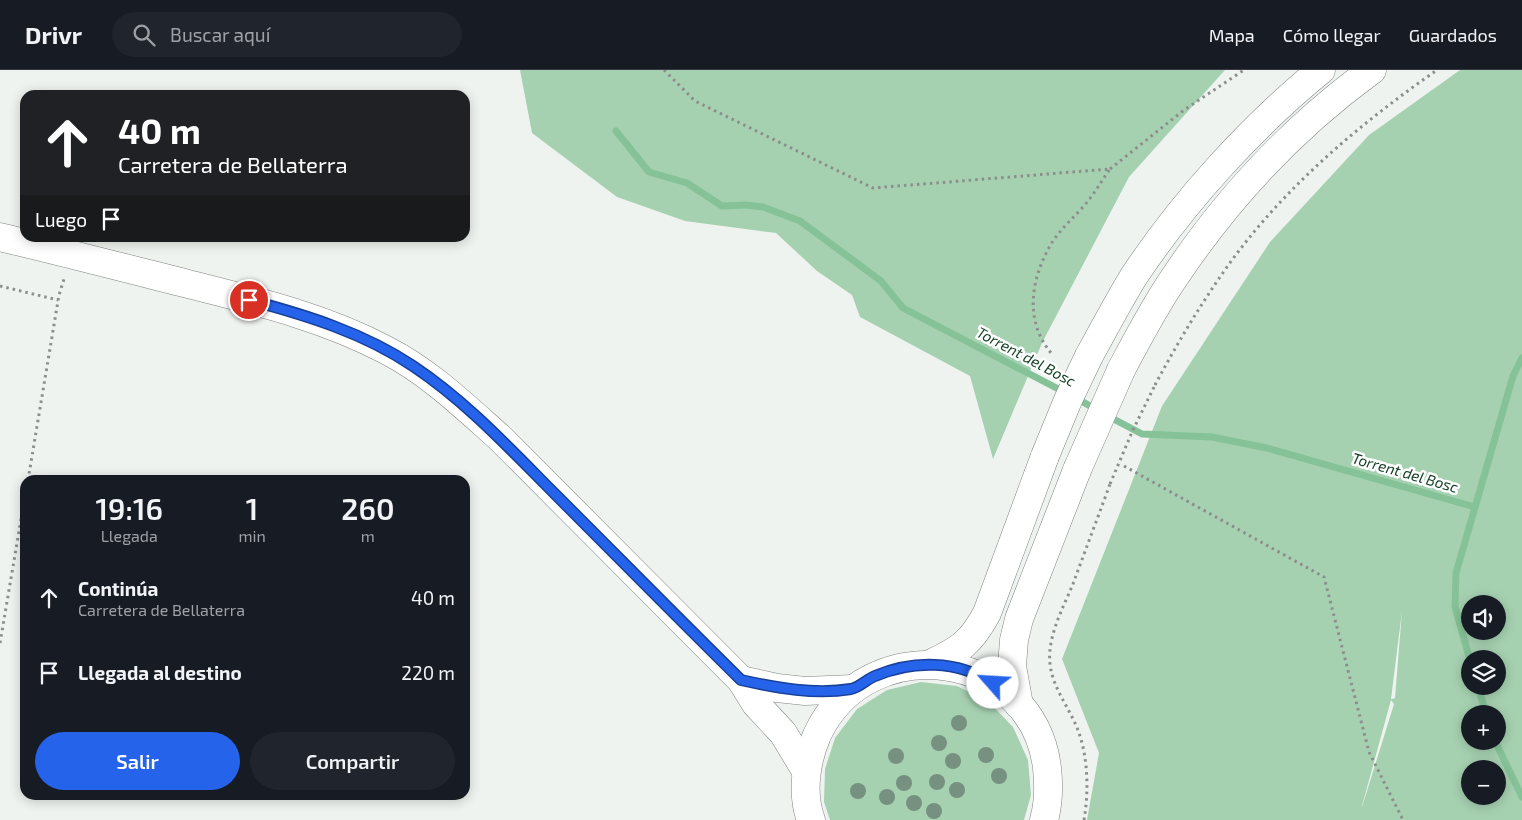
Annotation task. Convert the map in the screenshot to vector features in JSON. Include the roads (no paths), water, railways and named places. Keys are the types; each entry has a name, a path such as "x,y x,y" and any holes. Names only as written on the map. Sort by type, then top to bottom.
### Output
{"main road":[{"path":"930,664 956,652 980,628 1068,400 1089,356 1135,276 1197,194 1230,155 1266,119 1321,70"},
{"path":"1019,705 1012,666 1014,640 1019,619 1078,470 1121,370 1150,317 1176,275 1238,192 1312,118 1372,70"},
{"path":"0,237 222,292 294,312 355,334 413,366 458,401 500,438 741,680 756,704 783,734 806,771"},
{"path":"811,820 806,795 806,771 812,746 835,706 854,689 873,676 902,666 930,664 960,668 982,677 1003,690 1019,705 1033,724 1040,738 1046,758 1050,786 1044,820"},
{"path":"741,680 777,688 805,691 854,689"}],"waterway":[{"name":"Torrent del Bosc","path":"616,131 649,172 687,183 722,206 746,205 763,207 800,221 881,281 903,308 1066,393"},
{"name":"Torrent del Bosc","path":"1467,650 1455,607 1456,573 1513,376 1522,358"},
{"name":"Torrent del Bosc","path":"1076,398 1097,410"},
{"name":"Torrent del Bosc","path":"1106,415 1142,434 1212,437 1267,448 1475,507"},
{"path":"1481,695 1483,705"},
{"path":"1499,750 1522,797"}]}
